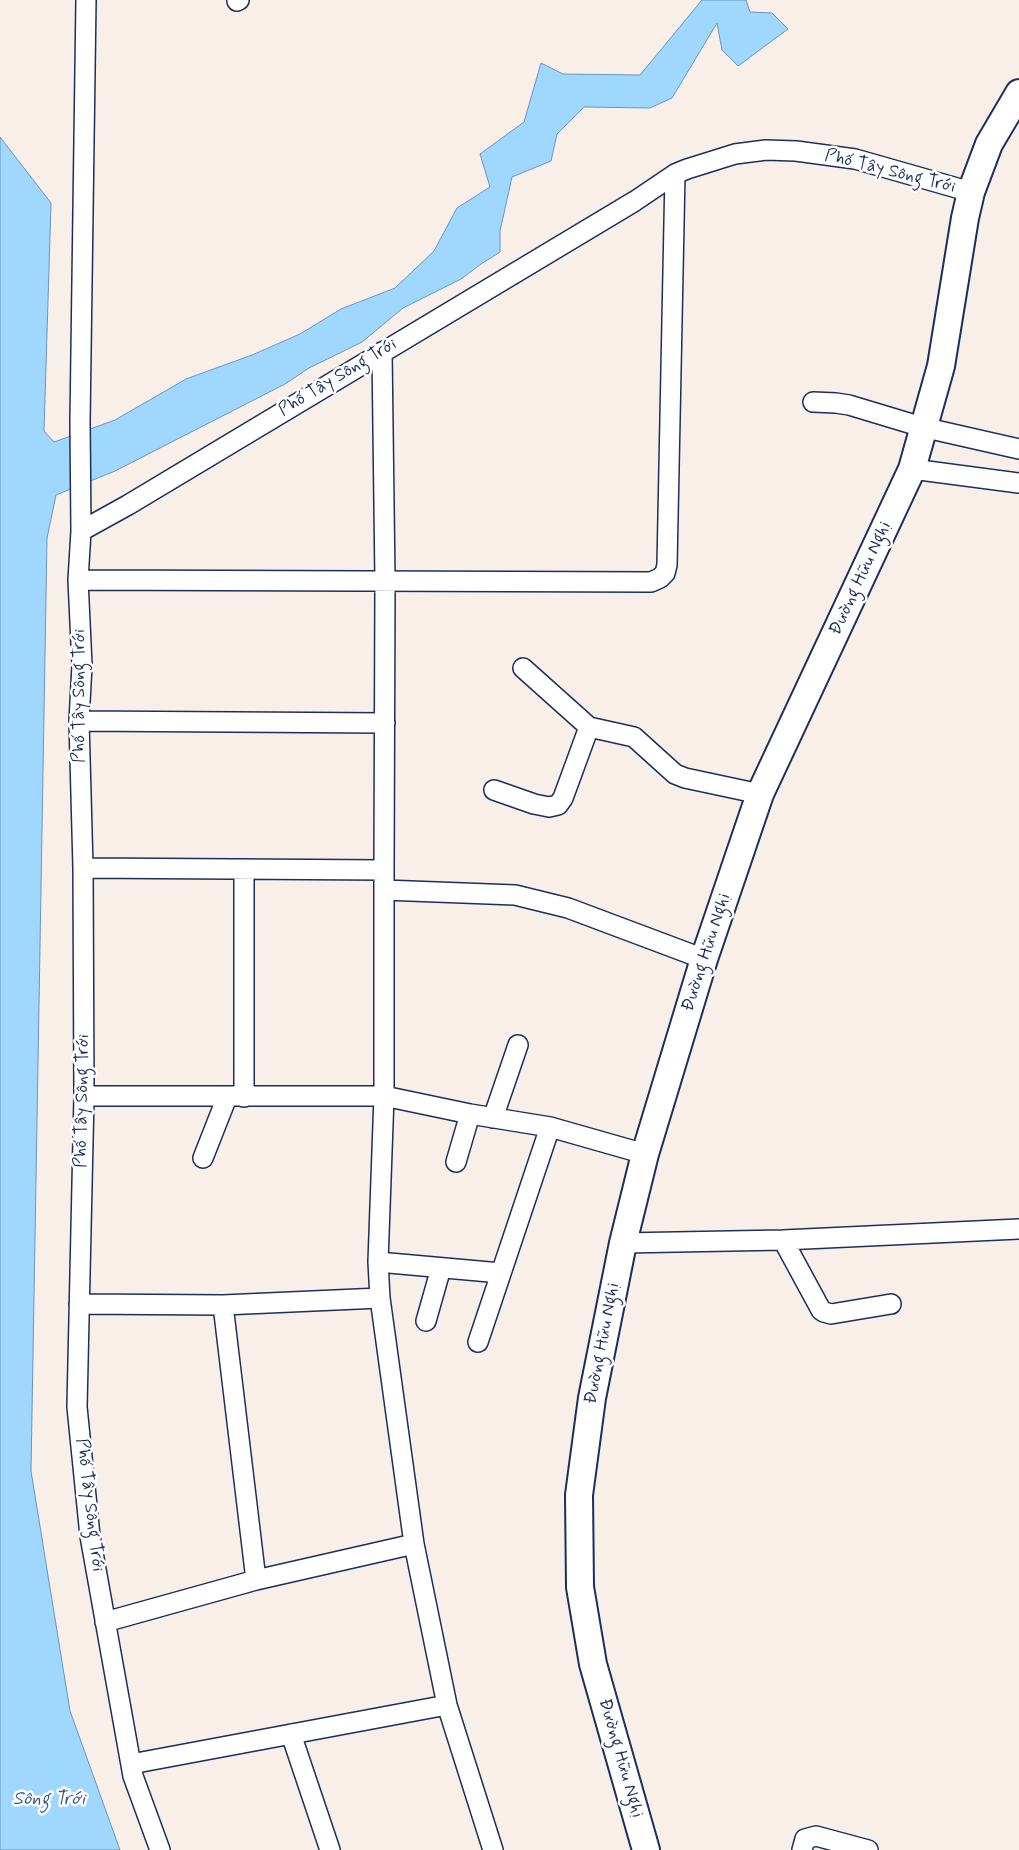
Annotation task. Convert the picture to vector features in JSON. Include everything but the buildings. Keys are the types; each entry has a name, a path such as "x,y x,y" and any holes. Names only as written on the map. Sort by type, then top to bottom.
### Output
{"highway":[{"name":"Đường Hữu Nghị","path":"646,1850 593,1664 580,1587 579,1495 592,1398 623,1243 645,1154 704,959 760,794 912,469 922,427 941,366 971,192 989,144 1019,93"}],"street":[{"path":"81,531 80,422 86,0"},
{"name":"Phố Tây Sông Trới","path":"160,1850 133,1776 90,1536 77,1407 84,1096 83,868 79,721 82,665 78,580 81,531 128,505 635,201 675,174 735,154 766,150 796,151 855,160 971,192"},
{"path":"78,580 651,582 660,578 667,565 675,174"},
{"path":"382,352 385,723 384,1096 378,1262 380,1298 414,1544 446,1705 493,1850"},
{"path":"813,402 836,402 922,427 1019,449"},
{"path":"912,469 1019,483"},
{"path":"523,668 589,727 634,737 668,769 685,778 760,794"},
{"path":"79,721 385,723"},
{"path":"494,790 534,804 550,807 558,805 563,798 589,727"},
{"path":"83,868 384,870"},
{"path":"203,1158 235,1097 244,869"},
{"path":"384,890 515,895 568,908 704,959"},
{"path":"493,1118 518,1045"},
{"path":"84,1096 384,1096 470,1114 550,1127 645,1154"},
{"path":"456,1162 470,1114"},
{"path":"478,1342 550,1127"},
{"path":"623,1243 783,1240 1019,1229"},
{"path":"783,1240 821,1310 824,1312 831,1314 890,1304"},
{"path":"378,1262 501,1273"},
{"path":"426,1321 441,1268"},
{"path":"79,1304 223,1305 380,1298"},
{"path":"223,1305 256,1580"},
{"path":"105,1622 256,1580 414,1544"},
{"path":"131,1764 446,1705"},
{"path":"291,1734 330,1850"},
{"path":"802,1850 805,1839 816,1836 868,1850"}],"water":[{"name":"Sông Trới","path":"702,0 746,0 750,12 772,13 788,29 738,66 722,50 717,23 672,98 650,108 584,107 557,134 551,161 512,177 500,231 500,252 461,279 403,308 362,342 309,368 285,384 115,471 56,495 47,538 31,1471 70,1711 120,1850 0,1850 0,137 51,203 44,431 54,442 115,420 186,379 252,355 300,334 341,309 395,288 434,251 457,208 490,187 480,154 524,122 541,63 563,74 640,75"}]}
